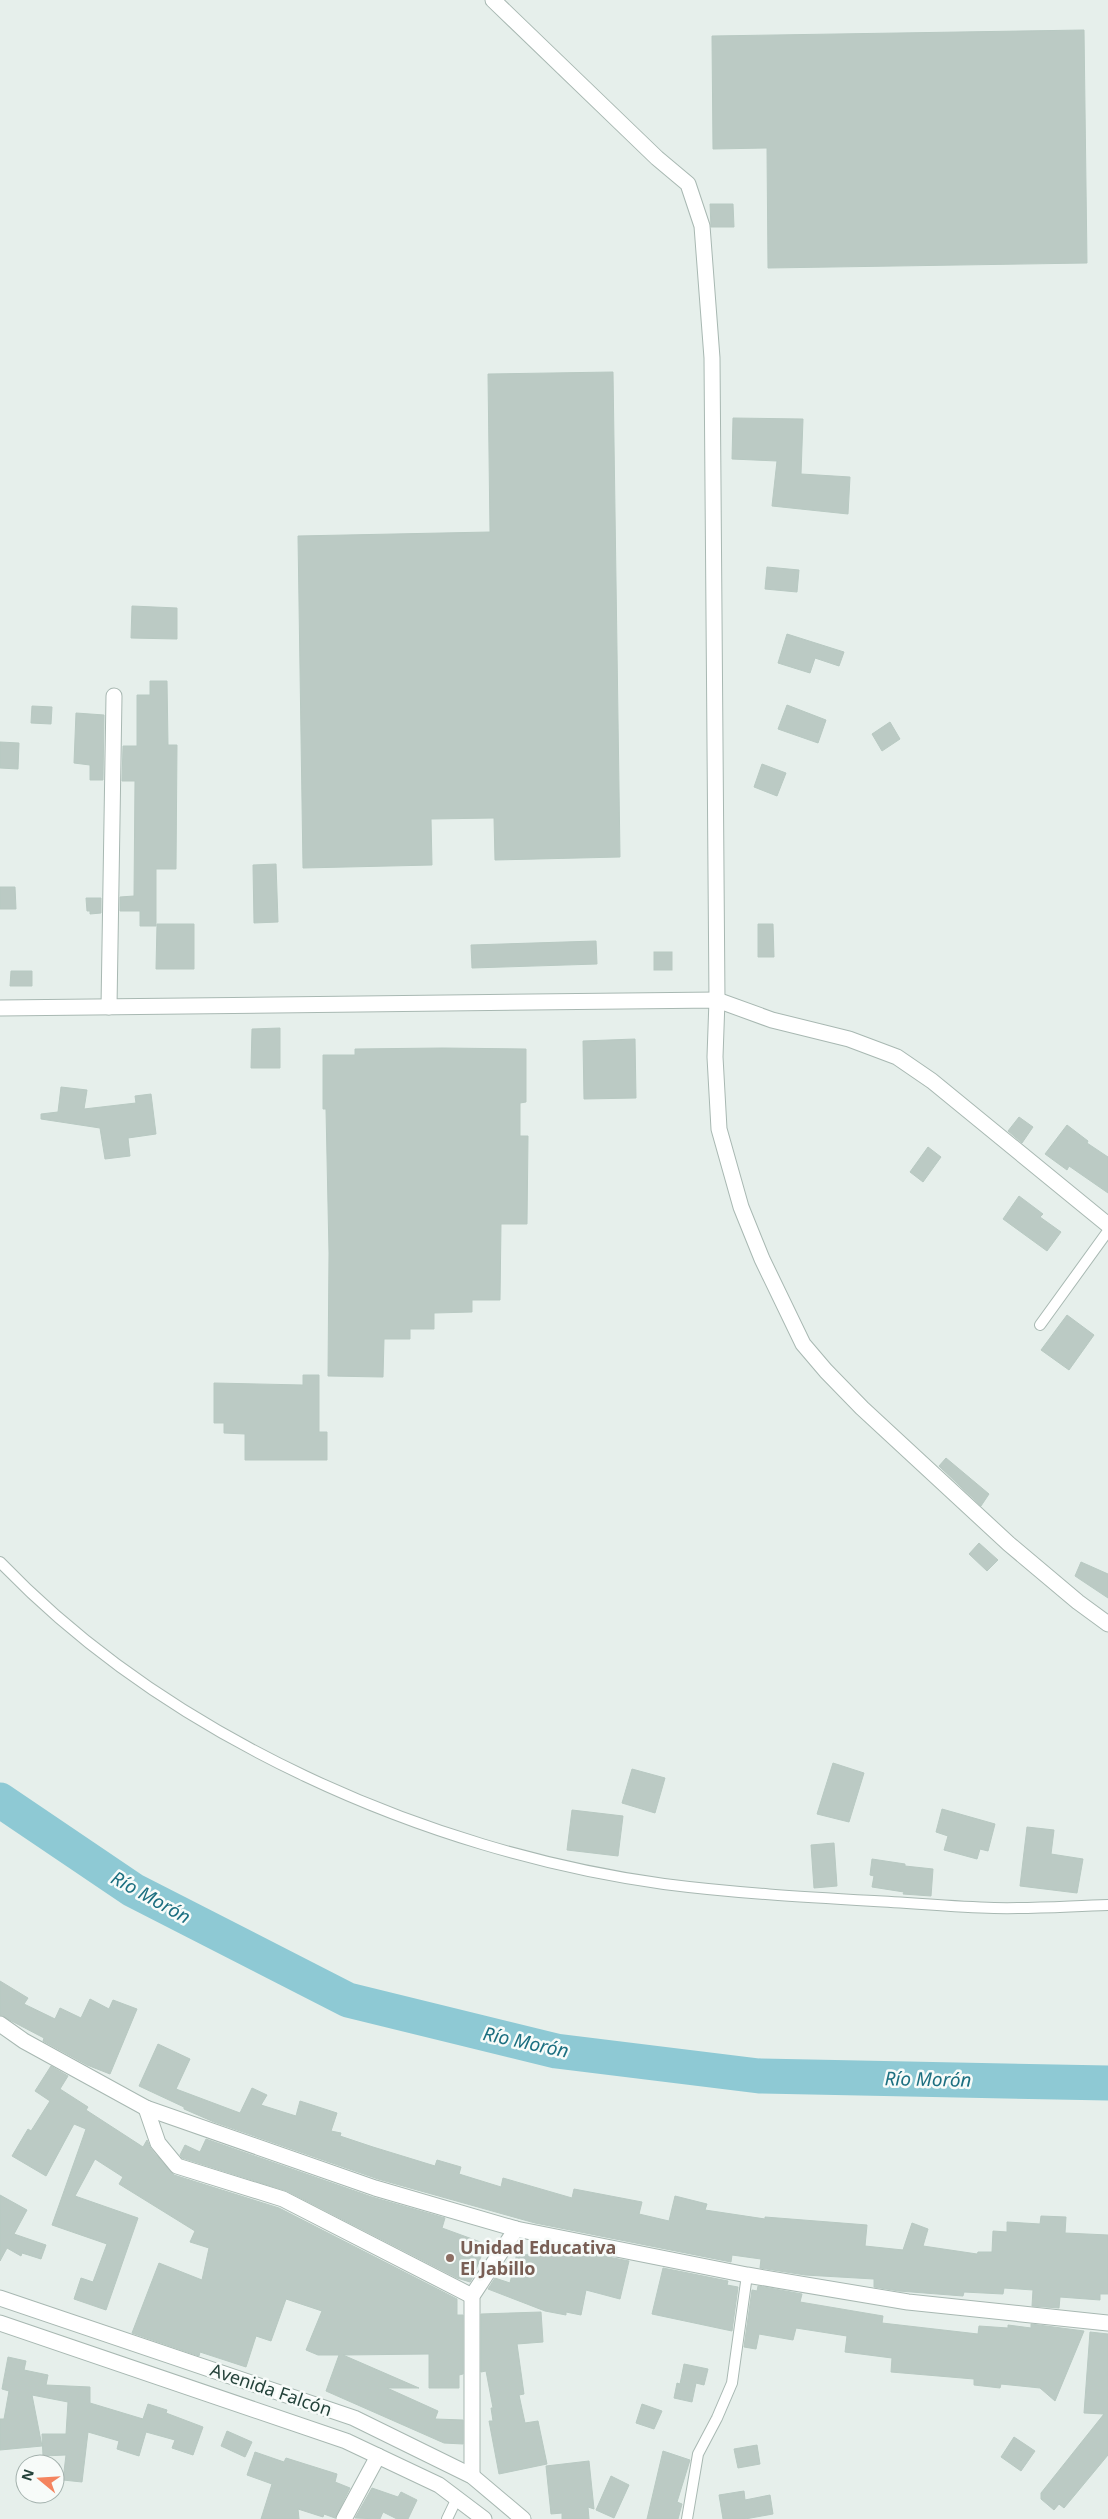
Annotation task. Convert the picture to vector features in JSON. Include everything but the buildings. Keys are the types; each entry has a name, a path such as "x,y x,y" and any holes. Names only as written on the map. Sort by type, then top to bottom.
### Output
{"street":[{"path":"493,0 657,158 688,184 702,226 712,358 717,1000 715,1057 719,1129 741,1207 762,1259 804,1344 826,1371 862,1408 1009,1544 1078,1602 1108,1624"},
{"path":"109,1007 114,696"},
{"path":"0,1008 717,1000 772,1020 848,1039 898,1057 932,1081 1108,1225"},
{"path":"0,2024 24,2041 146,2108 375,2188 516,2229 747,2275 908,2302 1108,2323"},
{"path":"146,2108 158,2143 177,2166 283,2199 472,2296"},
{"path":"472,2476 472,2296 516,2229"},
{"name":"Avenida Falcón","path":"0,2298 354,2418 472,2476 523,2519"},
{"name":"Avenida Falcón","path":"0,2323 346,2440 439,2485 484,2519"},
{"path":"344,2519 378,2456"}],"lane":[{"path":"1040,1325 1108,1231"},
{"path":"0,1562 80,1635 116,1664 194,1718 323,1785 453,1834 558,1863 664,1884 804,1897 994,1908 1108,1905"},
{"path":"687,2519 698,2454 732,2383 747,2275"},
{"path":"447,2519 457,2498"}],"waterway":[{"name":"Río Morón","path":"0,1800 133,1890 348,2000 556,2051 759,2076 1108,2083"}],"place":[{"name":"Unidad Educativa El Jabillo","path":"450,2258"}]}
